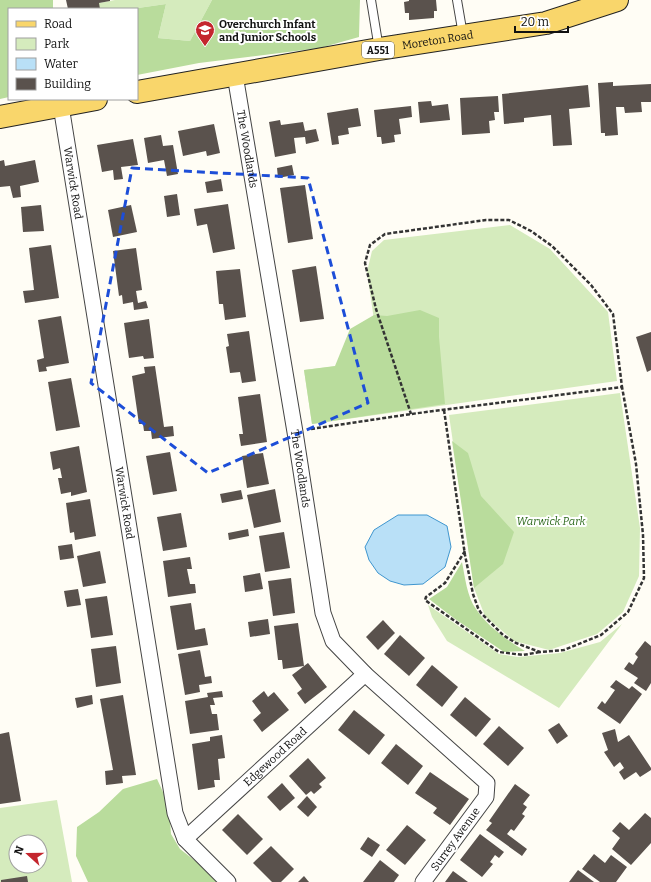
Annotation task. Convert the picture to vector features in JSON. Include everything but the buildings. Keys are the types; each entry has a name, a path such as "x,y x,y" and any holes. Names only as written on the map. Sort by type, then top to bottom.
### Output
{"main road":[{"name":"Moreton Road","path":"138,92 235,74 546,23 616,0"},
{"path":"0,117 91,100"}],"street":[{"name":"The Woodlands","path":"235,74 323,613 332,641 365,674 487,783 486,797"},
{"name":"Warwick Road","path":"60,106 175,813 185,839 228,882"},
{"name":"Edgewood Road","path":"185,839 365,674"},
{"name":"Surrey Avenue","path":"423,882 486,797"}],"lane":[{"path":"371,0 379,50"},
{"path":"457,0 463,36"}],"path":[{"path":"411,414 374,302 365,263 370,245 385,234 486,220 509,220 531,231 552,246 591,285 612,314 636,472 643,535 644,578 628,612 602,635 564,650 522,655 499,652 425,600 426,597 445,583 465,551"},
{"path":"294,432 411,414 622,387"},
{"path":"444,410 465,551 473,594 481,613 503,635 516,643 540,652"}],"highlighted area":[{"path":"132,168 308,178 368,403 208,473 91,383"}],"green space":[{"path":"0,0 53,0 53,8 8,8 8,97 0,99"},
{"path":"115,0 212,0 190,41 158,38 166,4 138,8 99,8 99,3"},
{"name":"Overchurch Infant and Junior Schools","path":"212,0 360,0 359,37 320,48 199,63 138,75 138,8 166,4 158,38 190,41"},
{"path":"510,225 550,249 608,312 617,381 312,424 304,370 380,361 367,272 372,251 384,240"},
{"path":"420,310 439,318 439,337 445,404 312,424 304,370 335,366 350,329 374,315 387,316"},
{"name":"Warwick Park","path":"620,393 640,528 639,576 623,612 597,634 549,650 514,641 485,616 474,588 449,415"},
{"path":"452,441 468,453 481,496 514,532 503,564 474,588"},
{"path":"462,562 468,593 476,609 486,622 505,638 525,651 504,652 455,619 429,599 447,587"},
{"path":"428,605 499,654 518,657 560,653 600,642 622,624 559,708 447,641 432,617"},
{"path":"157,779 169,805 171,834 180,849 207,870 218,882 88,882 76,856 77,827 99,812 123,789"},
{"path":"57,800 72,882 0,882 0,808"}],"water":[{"path":"398,515 427,515 447,526 451,547 445,567 423,584 404,585 390,581 378,573 369,560 365,547 374,530"}],"place":[{"name":"Overchurch Infant and Junior Schools","path":"205,47"}]}
